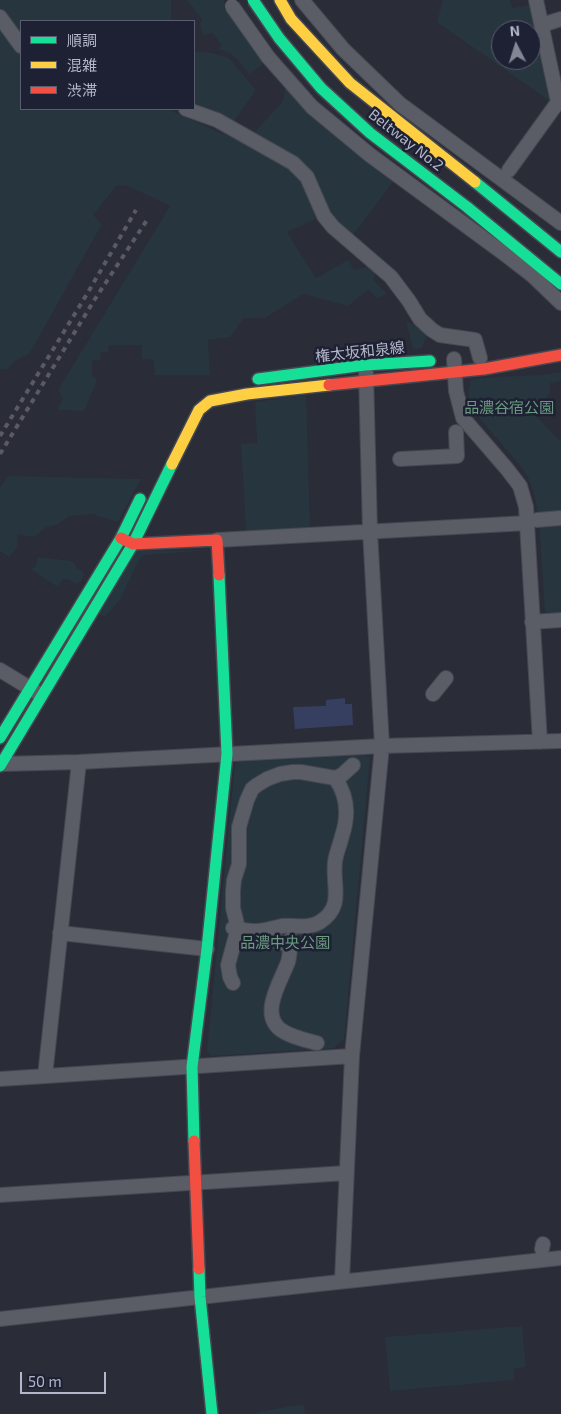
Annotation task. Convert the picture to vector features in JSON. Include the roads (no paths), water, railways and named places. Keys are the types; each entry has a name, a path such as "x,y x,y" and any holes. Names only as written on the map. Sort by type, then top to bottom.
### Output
{"street":[{"name":"Beltway No.2","path":"253,0 280,38 321,88 370,133 467,207 561,284"},
{"name":"Beltway No.2","path":"280,0 290,19 350,83 561,252"},
{"path":"302,0 343,49 400,104 561,224"},
{"path":"509,170 559,103 536,0"},
{"path":"230,3 268,57 312,107 370,155 533,276 561,303"},
{"path":"0,17 20,45"},
{"path":"542,25 561,19"},
{"path":"189,110 217,120 293,163 307,177 324,216 333,227 391,277 420,319 440,335 475,340 465,362 456,391 464,418 520,486 532,521 532,622 540,742"},
{"name":"権太坂和泉線","path":"244,381 365,365 535,360 561,355"},
{"name":"権太坂和泉線","path":"134,544 199,410 210,401 224,397 366,380 465,362 535,360"},
{"path":"342,1280 352,1056 382,746 370,531 365,365"},
{"path":"400,459 457,456 456,432"},
{"path":"0,738 120,538 145,490"},
{"path":"120,538 134,544 559,521"},
{"path":"212,1414 200,1297 192,1067 207,949 227,754 217,540"},
{"path":"0,765 134,544"},
{"path":"532,622 561,620"},
{"path":"0,670 43,696"},
{"path":"433,694 446,678"},
{"path":"0,765 382,746 561,741"},
{"path":"45,1076 79,762"},
{"path":"233,983 228,965 235,928 233,890 239,864 239,828 250,790 267,779 287,772 300,772 335,778 353,766"},
{"path":"235,928 280,933 320,922 329,914 335,903 334,864 344,831 347,810 344,794 335,778"},
{"path":"60,933 207,949"},
{"path":"280,933 290,954 279,969 270,1009 271,1016 274,1023 283,1032 317,1043"},
{"path":"0,1079 352,1056"},
{"path":"0,1195 347,1173"},
{"path":"0,1319 342,1280 561,1258"}],"water":[{"path":"345,698 345,704 352,704 353,725 295,729 293,707 326,706 326,700"}],"railway":[{"path":"0,436 136,210"},
{"path":"0,454 95,299 149,217"}],"park label":[{"name":"品濃谷宿公園","path":"509,408"},
{"name":"品濃中央公園","path":"285,943"}]}
